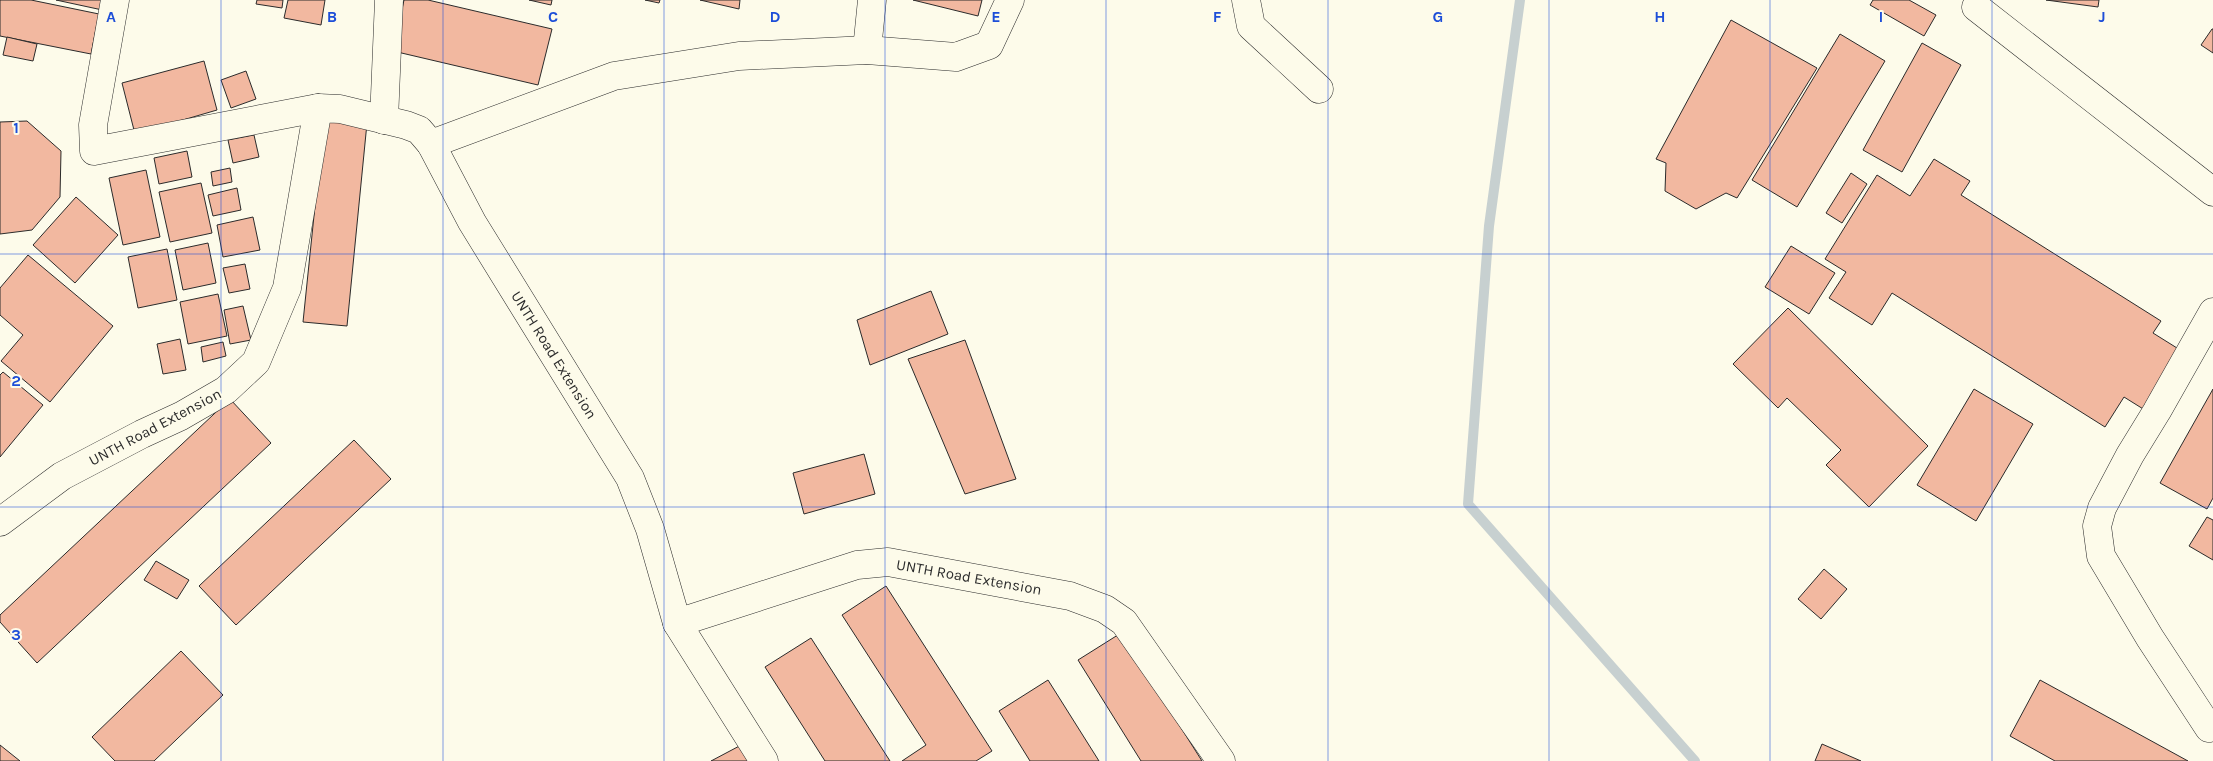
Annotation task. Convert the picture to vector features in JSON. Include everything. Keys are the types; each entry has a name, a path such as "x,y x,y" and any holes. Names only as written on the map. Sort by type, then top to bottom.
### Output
{"street":[{"path":"115,0 93,125 94,151 318,108"},
{"path":"384,120 389,0"},
{"path":"867,50 872,0"},
{"path":"432,144 614,76 739,56 867,50 956,56 989,46 1010,0"},
{"path":"1246,0 1251,26 1319,89"},
{"path":"1976,7 2213,192"},
{"name":"UNTH Road Extension","path":"0,521 62,476 181,416 226,390 256,362 286,288 318,108 340,109 420,130 432,144 472,222 630,478 650,529 677,623 857,565 888,562 1070,596 1105,610 1124,622 1221,761"},
{"path":"2209,728 2150,638 2101,556 2096,526 2102,508 2130,455 2213,312"},
{"path":"677,623 764,761"}],"building":[{"path":"0,0 31,0 99,14 91,54 0,36"},
{"path":"56,0 110,0 107,11"},
{"path":"257,0 283,0 282,8 256,4"},
{"path":"288,0 325,0 321,25 284,18"},
{"path":"404,0 428,0 552,29 538,85 393,51"},
{"path":"529,0 552,0 551,5"},
{"path":"645,0 660,0 659,3"},
{"path":"700,0 740,0 739,9"},
{"path":"913,0 982,0 978,16"},
{"path":"1873,0 1909,0 1936,15 1924,36 1870,5"},
{"path":"2046,0 2099,0 2098,7"},
{"path":"1731,20 1817,68 1737,198 1726,193 1696,209 1665,191 1666,163 1656,159"},
{"path":"2213,29 2213,53 2201,45"},
{"path":"1840,34 1885,61 1797,207 1752,180"},
{"path":"7,37 37,44 33,61 3,55"},
{"path":"1922,43 1961,65 1902,172 1863,150"},
{"path":"204,61 217,110 135,134 122,83"},
{"path":"246,71 256,99 231,108 221,80"},
{"path":"324,119 367,123 347,326 303,322"},
{"path":"27,121 61,151 60,197 32,230 0,234 0,122"},
{"path":"254,135 259,157 233,163 228,140"},
{"path":"187,151 192,177 159,184 154,158"},
{"path":"1934,159 1970,181 1961,195 2161,321 2153,333 2185,353 2148,412 2124,397 2105,427 1892,293 1872,325 1829,298 1846,272 1825,259 1877,175 1910,196"},
{"path":"230,168 232,182 213,186 211,172"},
{"path":"146,170 160,237 123,245 109,178"},
{"path":"1851,173 1867,184 1842,223 1826,213"},
{"path":"201,183 212,233 170,242 159,192"},
{"path":"237,188 241,210 213,216 208,195"},
{"path":"76,197 118,235 75,283 33,245"},
{"path":"253,217 260,250 223,257 217,225"},
{"path":"208,243 216,283 183,290 175,250"},
{"path":"1791,246 1835,273 1809,314 1765,287"},
{"path":"167,249 177,300 138,308 128,257"},
{"path":"28,255 113,326 50,402 1,361 23,335 0,315 0,288"},
{"path":"245,264 250,289 229,293 223,268"},
{"path":"931,291 948,334 870,365 857,320"},
{"path":"218,294 227,336 188,344 180,302"},
{"path":"243,306 251,340 230,344 224,310"},
{"path":"1788,308 1928,446 1869,507 1826,465 1841,450 1787,398 1778,408 1733,364"},
{"path":"180,339 186,370 163,374 157,344"},
{"path":"965,340 1016,479 965,494 908,359"},
{"path":"223,342 226,356 203,362 201,347"},
{"path":"3,372 43,405 0,457 0,375"},
{"path":"1974,389 2033,424 1976,521 1917,485"},
{"path":"2213,389 2213,498 2207,509 2160,483"},
{"path":"230,399 271,443 37,663 0,622 0,615"},
{"path":"354,440 391,479 236,625 199,586"},
{"path":"864,454 875,494 804,514 793,473"},
{"path":"2207,517 2213,520 2213,560 2189,546"},
{"path":"156,561 189,580 177,599 144,580"},
{"path":"1824,569 1847,589 1821,619 1798,599"},
{"path":"886,586 992,751 976,761 902,761 926,745 842,615"},
{"path":"1121,633 1202,761 1141,761 1078,660"},
{"path":"811,638 890,761 825,761 765,667"},
{"path":"181,651 223,695 154,761 115,761 92,737"},
{"path":"1048,680 1099,761 1030,761 999,711"},
{"path":"2040,680 2188,761 2055,761 2010,736"},
{"path":"745,743 754,761 711,761"},
{"path":"1822,744 1861,761 1815,761"},
{"path":"0,745 20,761 0,761"}],"waterway":[{"path":"1520,0 1489,226 1468,504 1695,761"}]}
